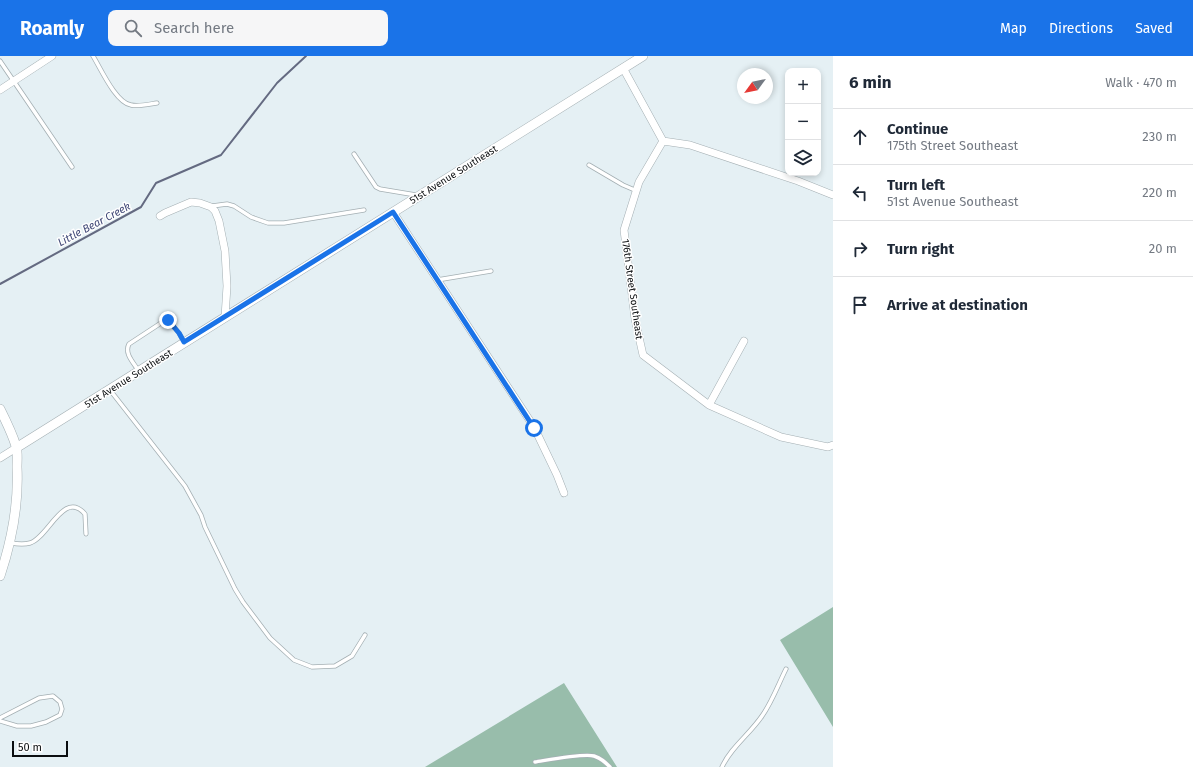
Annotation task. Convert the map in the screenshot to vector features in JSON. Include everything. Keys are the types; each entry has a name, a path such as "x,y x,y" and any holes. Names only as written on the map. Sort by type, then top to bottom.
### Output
{"street":[{"path":"0,90 52,56"},
{"name":"51st Avenue Southeast","path":"0,458 643,56"},
{"path":"623,68 663,141 690,145 798,180 833,195"},
{"name":"176th Street Southeast","path":"663,141 639,182 624,230 635,319 643,355 709,405 781,437 830,446"},
{"path":"160,216 191,202 200,203 215,211 219,221 225,251 227,286 225,317"},
{"path":"393,212 534,428 564,493"},
{"path":"709,405 744,341"},
{"path":"0,409 10,429 16,448 18,479 17,506 11,543 0,576"}],"lane":[{"path":"93,56 115,93 123,102 131,106 157,103"},
{"path":"0,62 72,167"},
{"path":"354,154 374,185 378,188 420,195"},
{"path":"589,165 637,191"},
{"path":"210,207 227,204 234,206 251,217 268,223 284,223 364,210"},
{"path":"437,280 491,271"},
{"path":"138,371 127,352 129,344 164,321 168,320 171,323 184,342"},
{"path":"110,389 185,486 201,515 205,527 235,589 270,638 294,660 312,667 335,666 352,656 365,635"},
{"path":"11,543 22,544 37,540 61,512 70,507 76,507 85,514 86,534"},
{"path":"722,767 728,755 763,716 786,669"},
{"path":"53,696 60,702 62,709 60,715 46,722 31,726 16,726 0,720 39,698 53,696"},
{"path":"535,762 593,756 604,761 610,767"}],"green space":[{"path":"833,607 833,727 780,640"},
{"path":"564,683 617,767 425,767"}],"waterway":[{"name":"Little Bear Creek","path":"0,284 141,207 156,183 221,155 277,83 306,56"}],"route":[{"path":"168,320 179,333 184,342 393,212 534,428"}]}
